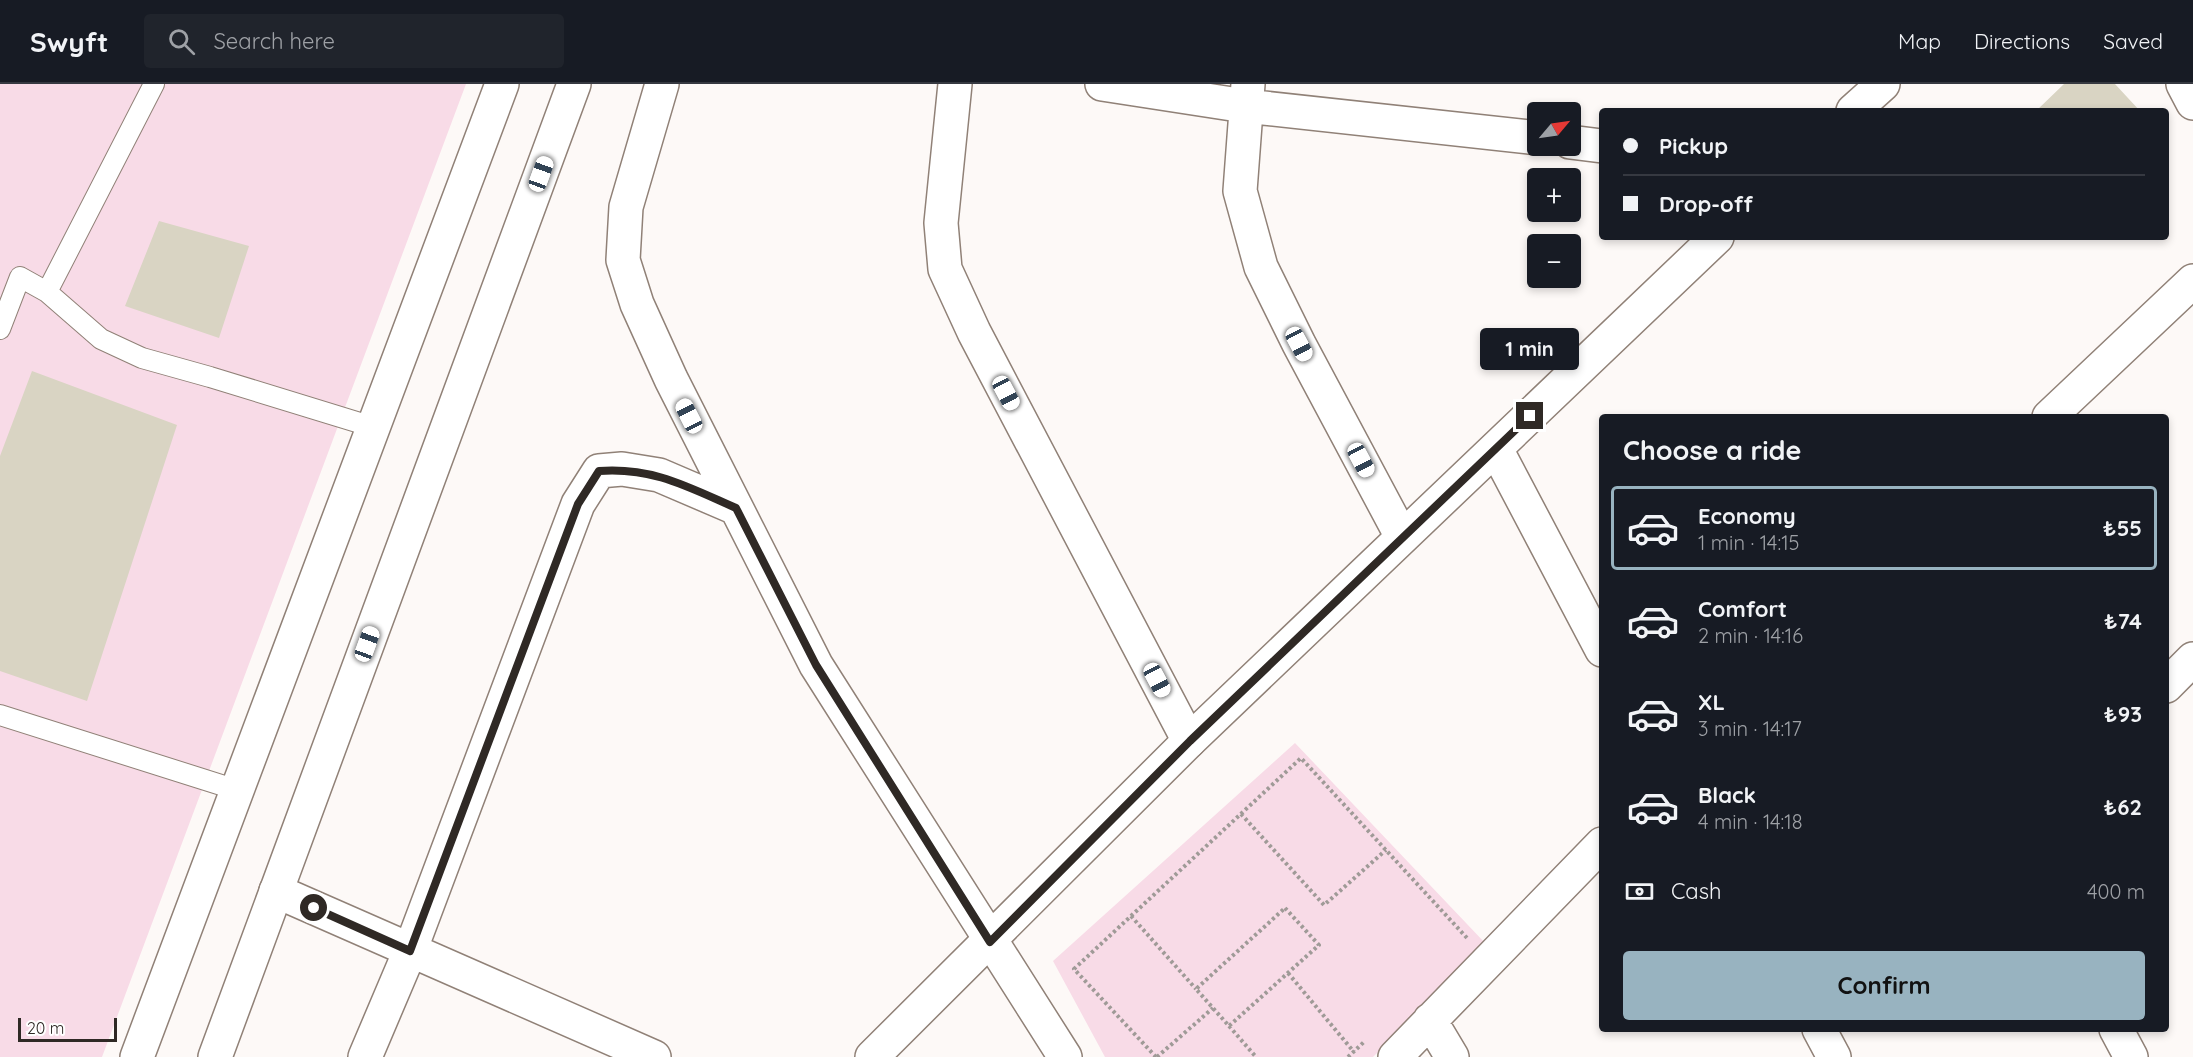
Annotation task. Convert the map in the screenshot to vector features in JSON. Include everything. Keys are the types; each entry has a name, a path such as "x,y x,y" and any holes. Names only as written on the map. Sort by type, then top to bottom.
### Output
{"street":[{"path":"137,1057 502,84"},
{"path":"215,1057 574,84"},
{"path":"662,84 626,207 624,260 637,304 736,508 816,665 1065,1057"},
{"path":"955,84 940,223 945,269 974,332 1190,741"},
{"path":"1102,84 1246,95 1527,136"},
{"path":"1856,108 1883,84"},
{"path":"2183,84 2193,103"},
{"path":"1246,95 1240,191 1262,267 1299,344 1402,537"},
{"path":"1581,143 1599,146"},
{"path":"872,1057 1190,741 1714,240"},
{"path":"2052,414 2193,281"},
{"path":"1496,448 1599,644"},
{"path":"365,1057 410,951 578,504 599,471 622,470 659,475 736,508"},
{"path":"2169,683 2193,659"},
{"path":"1395,1057 1599,847"},
{"path":"276,891 654,1057"},
{"path":"1431,1020 1452,1057"},
{"path":"1821,1032 1834,1057"},
{"path":"2118,1032 2131,1057"}],"lane":[{"path":"47,292 154,84"},
{"path":"0,329 20,277 47,292 101,339 142,358 374,427"},
{"path":"0,715 237,790"}],"path":[{"path":"1213,1008 1156,1057 1074,969 1301,758 1471,942"},
{"path":"1241,814 1324,905 1386,850"},
{"path":"1196,989 1286,908 1318,945 1229,1026"},
{"path":"1131,916 1256,1057"},
{"path":"1288,974 1354,1052"},
{"path":"1348,1057 1370,1036"}],"shaded area":[{"path":"0,84 466,84 102,1057 0,1057"},
{"path":"1295,743 1486,944 1373,1057 1105,1057 1053,961"}],"building":[{"path":"2064,84 2115,84 2137,108 2039,108"},
{"path":"159,221 249,246 219,338 125,306"},
{"path":"32,371 177,425 87,701 0,671 0,456"}],"route":[{"path":"314,908 410,951 578,504 599,471 622,470 659,475 736,508 816,665 990,942 1190,741 1530,416"}]}
